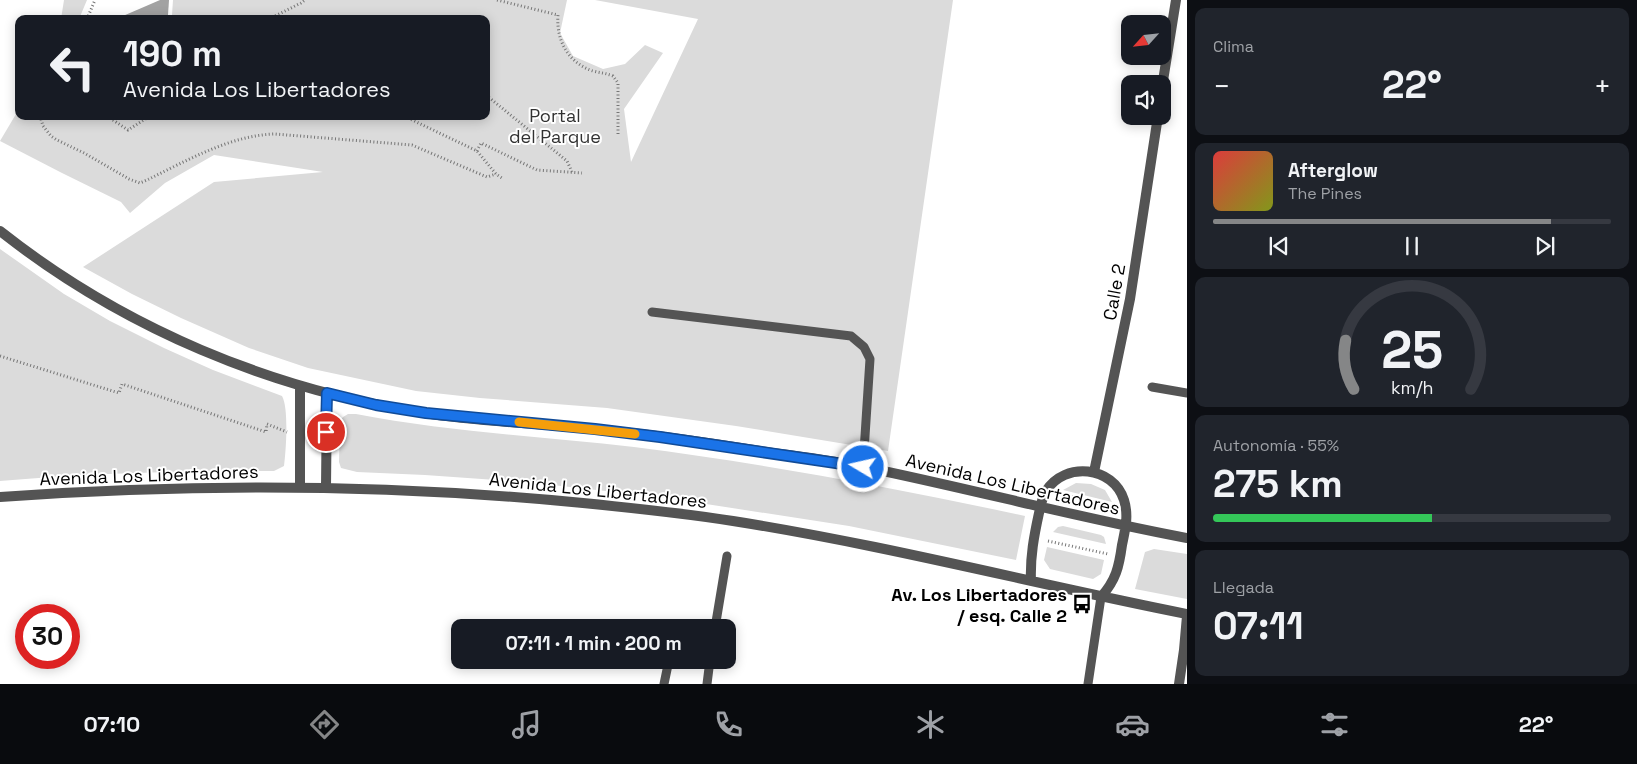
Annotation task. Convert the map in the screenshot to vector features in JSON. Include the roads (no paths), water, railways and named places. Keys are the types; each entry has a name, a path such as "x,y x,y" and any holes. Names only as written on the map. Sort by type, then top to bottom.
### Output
{"street":[{"path":"1164,75 1176,0"},
{"name":"Calle 2","path":"1094,472 1130,298 1157,125"},
{"name":"Avenida Los Libertadores","path":"0,231 72,282 147,324 222,358 300,386 327,393 376,405 426,413 659,436 863,467 1187,538"},
{"path":"300,386 300,487"},
{"path":"326,487 327,393"},
{"path":"1031,581 1033,538 1040,506 1046,491 1055,480 1073,471 1084,470 1094,472 1104,476 1120,490 1127,510 1126,526 1116,576 1110,587 1101,597"},
{"name":"Avenida Los Libertadores","path":"0,497 200,487 326,487 512,496 681,514 820,536 1187,615"},
{"path":"1179,684 1187,615"}],"lane":[{"path":"652,312 851,336 864,347 870,359 863,467"},
{"path":"1152,387 1187,393"},
{"path":"716,619 727,556"},
{"path":"1088,684 1101,597"},
{"path":"664,684 667,669"},
{"path":"707,684 709,669"}],"place":[{"name":"Av. Los Libertadores / esq. Calle 2","path":"1082,604"}],"park label":[{"name":"Portal del Parque","path":"555,125"}]}
